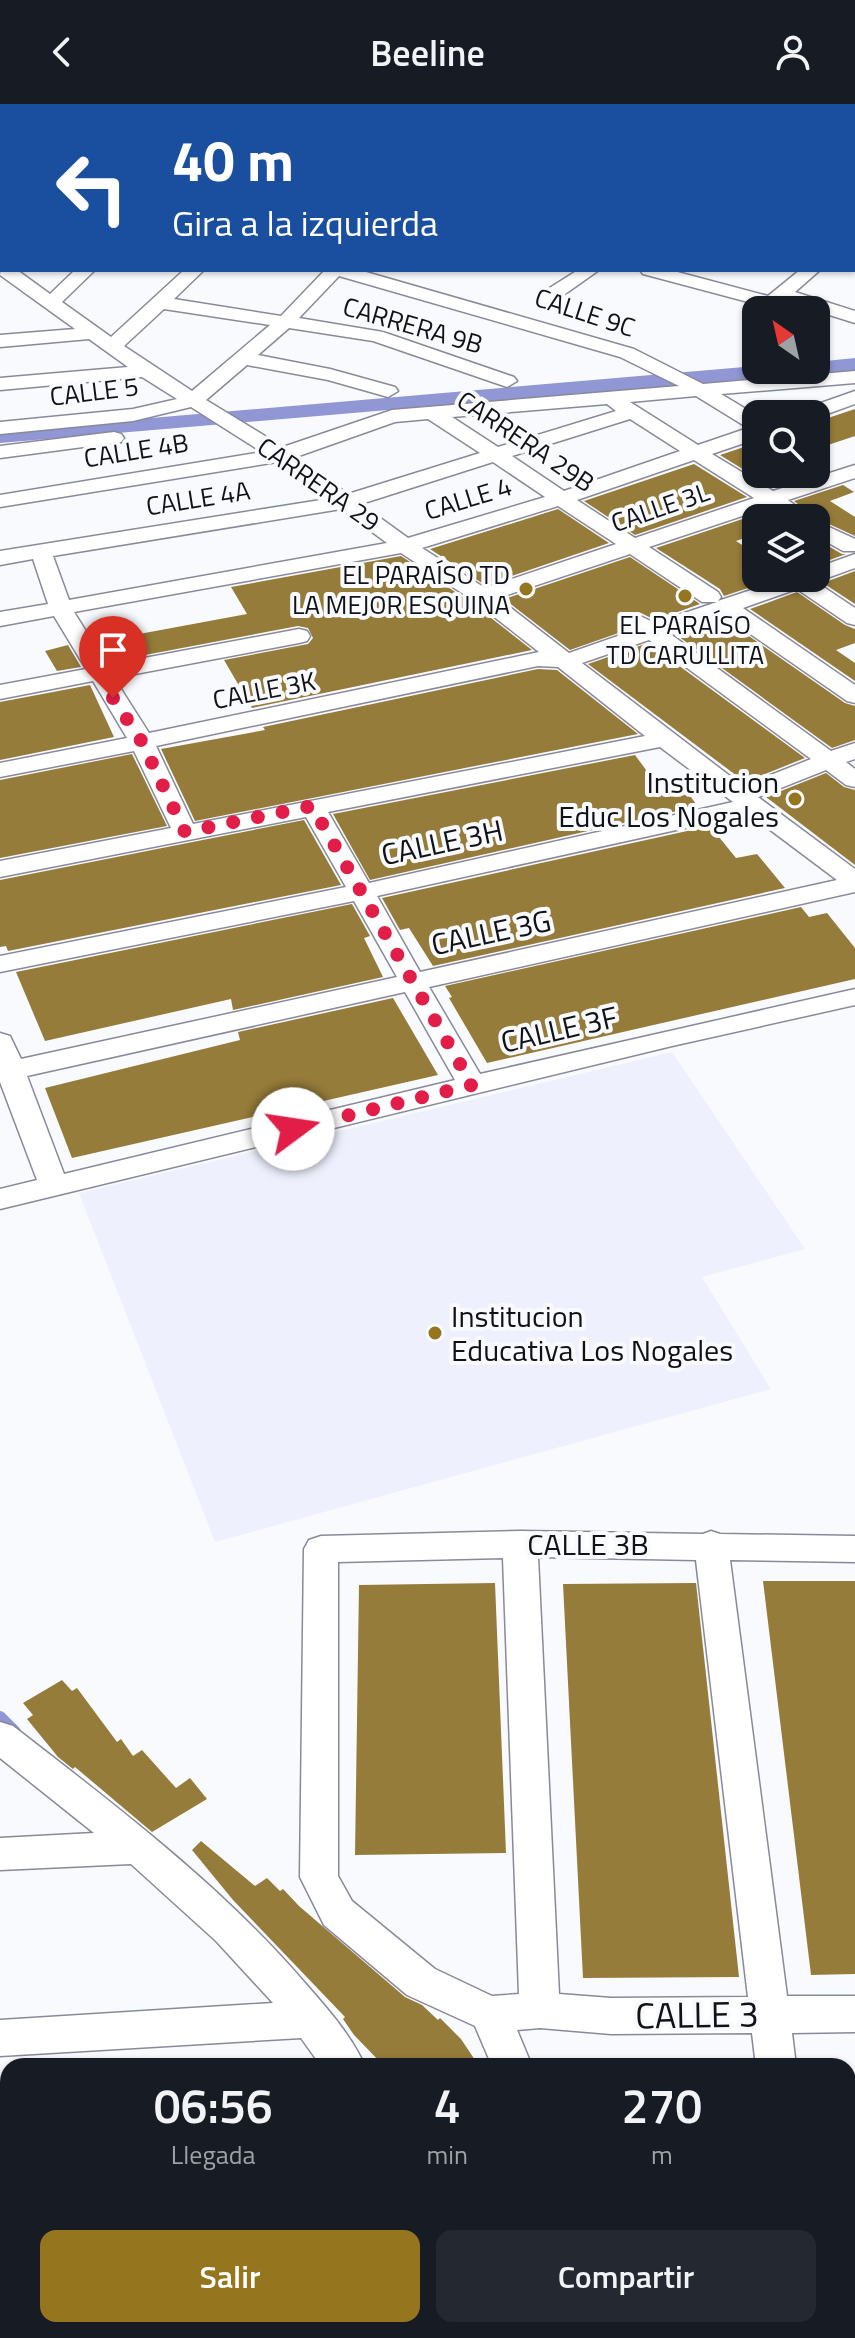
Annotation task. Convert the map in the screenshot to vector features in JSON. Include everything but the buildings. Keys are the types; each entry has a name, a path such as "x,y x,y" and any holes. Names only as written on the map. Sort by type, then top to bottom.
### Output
{"street":[{"name":"CARRERA 29","path":"8,272 146,371 281,455 405,546 482,596 552,657 748,800 855,883"},
{"path":"13,296 45,299 83,272"},
{"path":"112,347 193,272"},
{"path":"208,410 242,358 287,320 335,272"},
{"name":"CALLE 9C","path":"345,272 458,302 627,353 689,383 742,415"},
{"path":"544,300 587,272"},
{"path":"658,272 768,296"},
{"path":"779,296 809,272"},
{"name":"CARRERA 9B","path":"162,303 376,336 507,381"},
{"path":"830,311 855,317"},
{"path":"830,320 855,328"},
{"path":"0,341 93,333"},
{"path":"242,358 330,375 388,391"},
{"path":"0,384 146,371"},
{"path":"281,455 392,416 612,399 689,383 855,377"},
{"path":"830,406 855,397"},
{"path":"612,399 775,504"},
{"name":"CALLE 5","path":"0,428 208,410"},
{"name":"CARRERA 29B","path":"431,412 855,696"},
{"name":"CALLE 4A","path":"0,558 346,502 632,412"},
{"name":"CALLE 4","path":"0,619 405,546 562,498 742,437"},
{"path":"0,452 114,438"},
{"name":"CALLE 4B","path":"0,501 281,455"},
{"path":"830,468 850,477"},
{"name":"CALLE 3L","path":"482,596 768,500 850,477"},
{"path":"830,536 854,551"},
{"path":"830,556 854,551"},
{"name":"CALLE 3K","path":"830,565 854,551"},
{"path":"41,552 61,609 142,742 185,832"},
{"name":"CALLE 3K","path":"718,602 742,589"},
{"name":"CALLE 3K","path":"0,770 552,657 756,592"},
{"path":"824,592 855,618"},
{"path":"645,627 855,780"},
{"path":"0,692 299,636"},
{"name":"CALLE 3H","path":"0,869 664,739"},
{"name":"CALLE 3H","path":"0,964 362,892 748,800 855,750"},
{"path":"312,806 472,1085"},
{"name":"CALLE 3G","path":"6,1072 855,883"},
{"name":"CALLE 3F","path":"0,1199 472,1085 855,997"},
{"path":"0,1042 6,1072 54,1186"},
{"path":"520,1544 540,2010"},
{"name":"CALLE 3B","path":"490,2014 421,1982 338,1913 319,1877 321,1549 520,1544 711,1544 855,1549"},
{"path":"711,1544 775,2058"},
{"path":"0,1737 140,1847 279,1978 340,2058"},
{"path":"0,1854 140,1847"},
{"name":"CALLE 3","path":"490,2014 540,2010 611,2016 855,2014"},
{"path":"490,2014 509,2058"},
{"path":"0,2038 313,2019"}],"shaded area":[{"name":"Institucion Educativa Los Nogales","path":"672,1052 805,1249 702,1277 771,1389 215,1542 79,1193"}],"waterway":[{"path":"830,367 855,364"},
{"path":"0,437 742,374"},
{"path":"0,1717 15,1732"}],"place":[{"name":"EL PARAÍSO TD LA MEJOR ESQUINA","path":"526,589"},
{"name":"EL PARAÍSO TD CARULLITA","path":"685,596"},
{"name":"Institucion Educ Los Nogales","path":"795,799"},
{"name":"Institucion Educativa Los Nogales","path":"435,1333"}],"route":[{"path":"113,698 142,742 185,832 312,806 472,1085 293,1129"}]}
